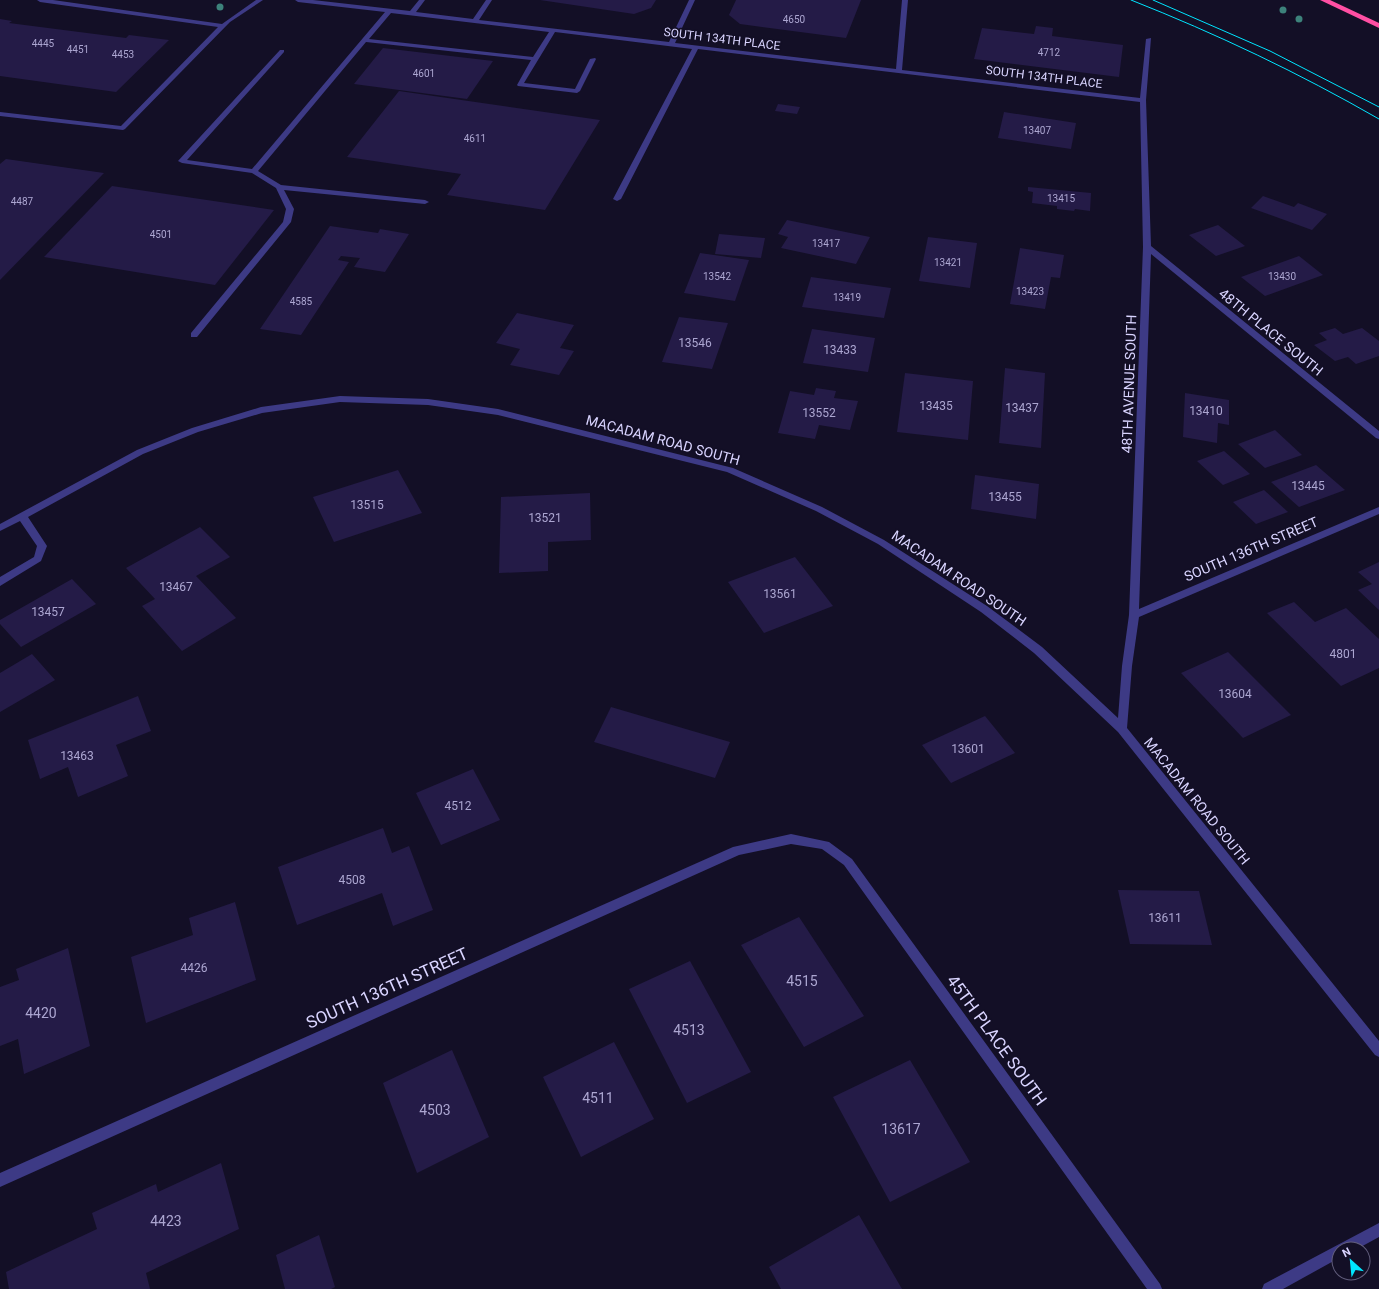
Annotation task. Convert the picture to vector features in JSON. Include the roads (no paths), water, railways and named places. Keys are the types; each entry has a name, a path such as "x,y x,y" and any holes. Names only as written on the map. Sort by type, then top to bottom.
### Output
{"highway":[{"path":"1324,0 1379,26"}],"street":[{"path":"40,0 223,26"},
{"path":"0,114 123,128 223,26 260,0"},
{"name":"SOUTH 134TH PLACE","path":"298,0 1143,100"},
{"path":"412,13 422,0"},
{"path":"474,21 489,0"},
{"path":"671,44 692,0"},
{"path":"899,71 905,0"},
{"path":"254,171 389,11"},
{"path":"553,30 520,84 576,91 593,59"},
{"name":"48TH AVENUE SOUTH","path":"1122,729 1127,666 1134,615 1147,247 1143,100 1149,39"},
{"path":"364,40 535,59"},
{"path":"617,199 696,47"},
{"path":"282,51 182,161 254,171 279,187 425,202"},
{"path":"194,335 286,222 290,209 279,187"},
{"name":"48TH PLACE SOUTH","path":"1147,247 1379,436"},
{"name":"MACADAM ROAD SOUTH","path":"0,528 140,452 195,430 260,410 340,399 428,402 498,412 730,470 819,509 881,542 984,609 1038,650 1122,729 1379,1051"},
{"name":"SOUTH 136TH STREET","path":"1134,615 1379,510"},
{"path":"0,582 38,559 42,546 22,516"},
{"name":"SOUTH 136TH STREET","path":"0,1180 736,850 791,839"},
{"name":"45TH PLACE SOUTH","path":"791,839 825,845 848,862 1155,1289"},
{"path":"1358,1241 1379,1230"},
{"path":"1269,1289 1331,1255"}],"tram line":[{"path":"1131,0 1226,40 1319,86 1379,119"},
{"path":"1153,0 1270,51 1379,107"}]}
